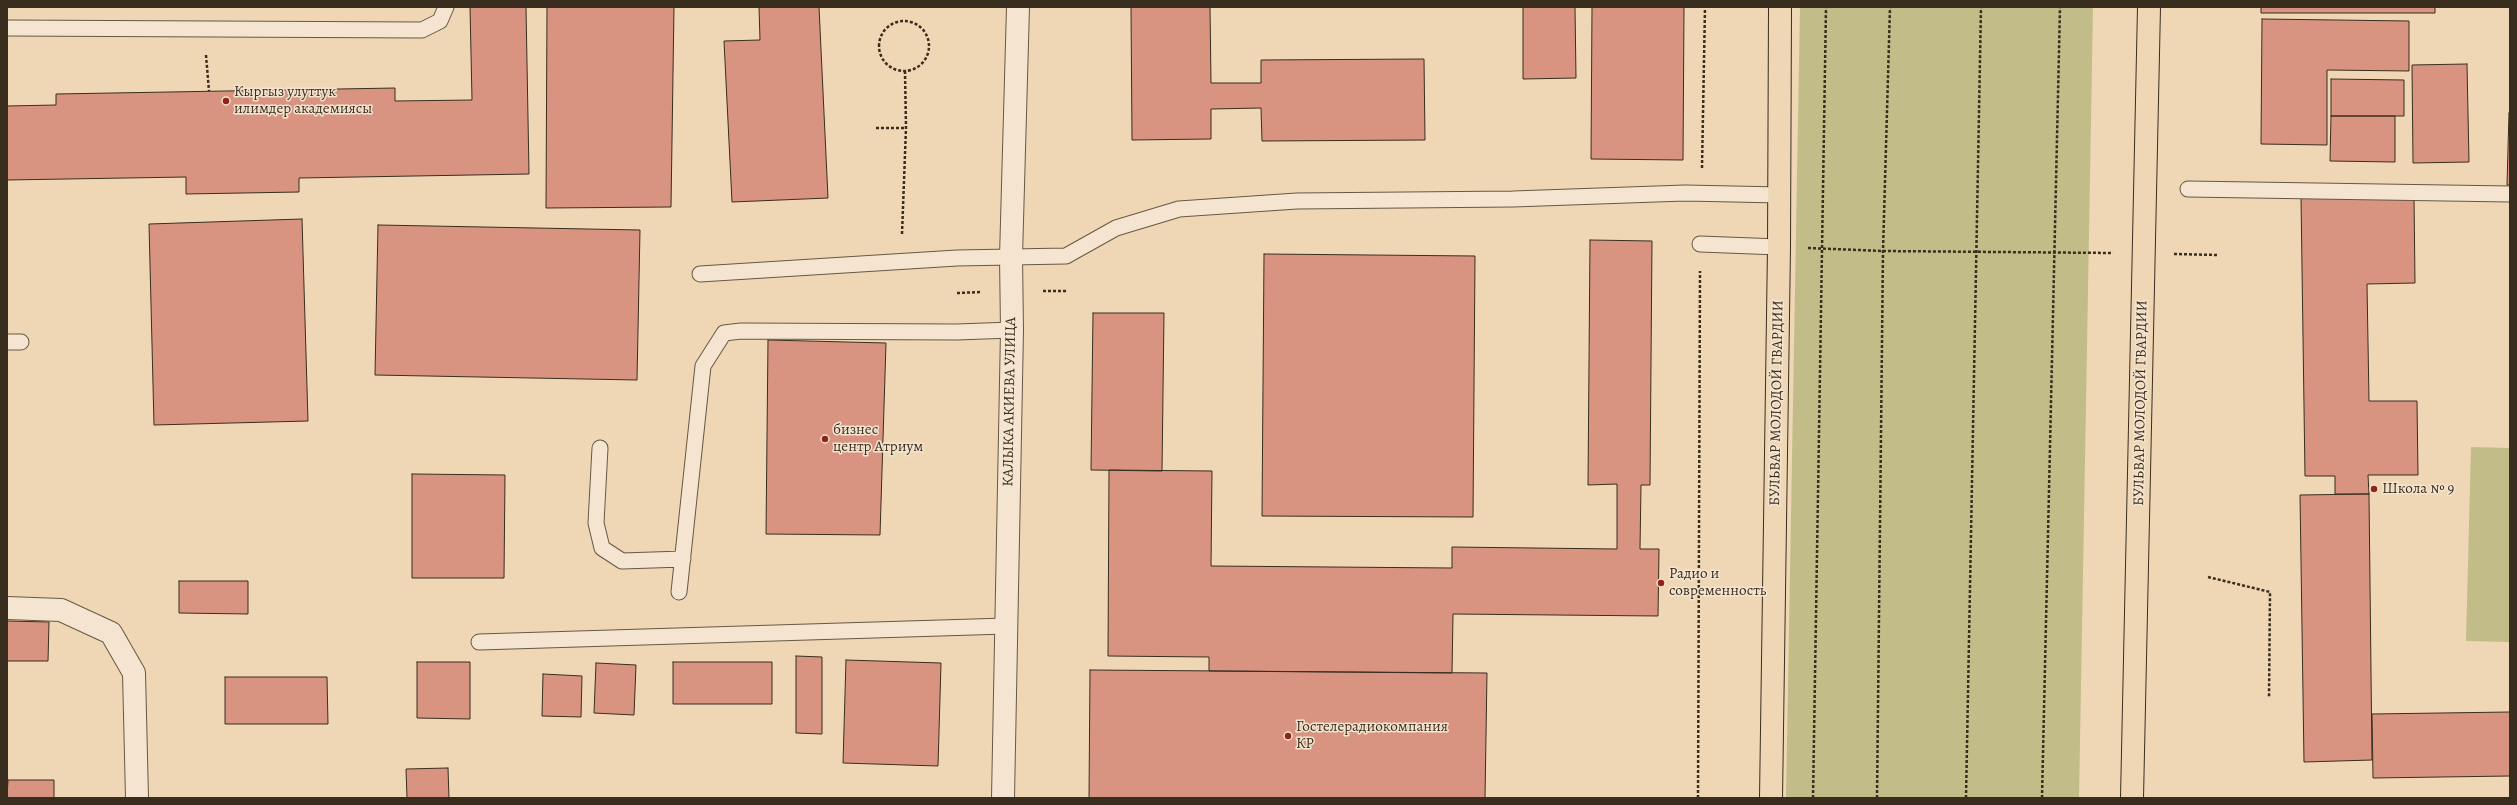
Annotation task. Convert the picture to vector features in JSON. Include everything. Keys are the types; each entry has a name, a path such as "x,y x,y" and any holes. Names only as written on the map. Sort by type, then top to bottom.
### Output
{"main road":[{"name":"БУЛЬВАР МОЛОДОЙ ГВАРДИИ","path":"1771,798 1780,195 1780,7"},
{"name":"БУЛЬВАР МОЛОДОЙ ГВАРДИИ","path":"2132,798 2149,7"}],"street":[{"name":"КАЛЫКА АКИЕВА УЛИЦА","path":"1003,798 1012,330 1011,257 1018,7"},
{"path":"7,608 61,610 111,633 134,672 137,798"}],"lane":[{"path":"7,28 422,30 440,21 446,7"},
{"path":"2188,189 2510,194"},
{"path":"700,274 957,258 1066,256 1116,228 1179,209 1297,201 1467,200 1701,194 1780,195"},
{"path":"1700,244 1779,247"},
{"path":"679,592 703,366 724,333 741,331 957,332 1012,330"},
{"path":"600,448 596,523 602,548 622,561 682,559"},
{"path":"479,642 1006,626"}],"path":[{"path":"1701,194 1705,7"},
{"path":"1813,798 1826,7"},
{"path":"1877,798 1883,251 1890,7"},
{"path":"1966,798 1981,7"},
{"path":"2042,798 2060,7"},
{"path":"902,21 913,22 920,27 927,36 929,44 927,55 922,62 914,68 905,71 897,70 887,64 881,57 879,47 885,29 893,23 902,21"},
{"path":"206,58 209,91"},
{"path":"902,240 906,128 905,71"},
{"path":"876,128 906,128"},
{"path":"1698,798 1700,244"},
{"path":"1779,247 1883,251 1977,250 2218,255"},
{"path":"2208,577 2270,592 2269,698"}],"shaded area":[{"path":"1800,7 2093,7 2079,798 1786,798"},
{"path":"2471,447 2510,448 2510,642 2466,641"}],"building":[{"name":"Кыргыз улуттук илимдер академиясы","path":"470,7 526,7 529,174 299,178 299,192 186,194 186,177 7,180 7,106 56,105 56,94 395,88 395,101 472,100"},
{"path":"547,7 674,7 671,207 546,208"},
{"path":"759,7 819,7 828,198 732,202 724,41 760,40"},
{"path":"1131,7 1210,7 1211,83 1261,83 1261,60 1424,59 1425,140 1262,141 1261,108 1211,109 1211,139 1132,140"},
{"path":"1523,7 1575,7 1576,78 1523,79"},
{"path":"1592,7 1684,7 1683,160 1591,159"},
{"path":"2261,7 2435,7 2435,13 2261,13"},
{"path":"2262,19 2409,21 2409,71 2327,70 2327,145 2261,144"},
{"path":"2467,64 2469,162 2413,163 2412,65"},
{"path":"2331,79 2404,80 2404,116 2331,116"},
{"path":"2509,113 2510,185 2507,185"},
{"path":"2331,116 2395,116 2395,162 2330,161"},
{"path":"2414,196 2415,283 2367,284 2369,401 2417,401 2418,475 2368,475 2369,494 2335,494 2335,476 2305,476 2301,198"},
{"path":"302,219 308,421 154,425 149,224"},
{"path":"378,225 640,230 637,380 375,375"},
{"path":"1590,240 1652,241 1650,485 1641,485 1640,549 1659,549 1658,616 1453,614 1452,673 1209,671 1209,657 1108,656 1109,470 1212,471 1211,566 1452,568 1452,547 1617,549 1617,484 1588,485"},
{"path":"1264,254 1475,256 1473,517 1262,516"},
{"path":"1093,313 1164,313 1162,471 1091,470"},
{"name":"бизнес центр Атриум","path":"768,340 886,343 880,535 766,534"},
{"path":"412,474 505,475 504,578 412,578"},
{"path":"2369,494 2372,760 2304,762 2300,495"},
{"path":"179,581 248,581 248,614 179,613"},
{"path":"7,621 49,622 48,661 7,661"},
{"path":"796,656 822,657 822,734 796,733"},
{"path":"846,660 941,663 938,766 843,763"},
{"path":"417,662 470,662 470,719 417,718"},
{"path":"673,662 772,662 772,704 673,704"},
{"path":"596,663 636,665 634,715 594,713"},
{"name":"Гостелерадиокомпания КР","path":"1090,670 1487,673 1485,798 1089,798"},
{"path":"543,674 582,676 581,717 542,716"},
{"path":"225,677 327,677 328,724 225,724"},
{"path":"2510,712 2510,776 2373,778 2372,714"},
{"path":"448,768 449,798 407,798 406,769"},
{"path":"8,780 54,780 54,798 7,798"}],"place":[{"name":"Кыргыз улуттук илимдер академиясы","path":"226,101"},
{"name":"бизнес центр Атриум","path":"825,439"},
{"name":"Школа № 9","path":"2374,489"},
{"name":"Радио и современность","path":"1661,583"},
{"name":"Гостелерадиокомпания КР","path":"1288,736"}]}
